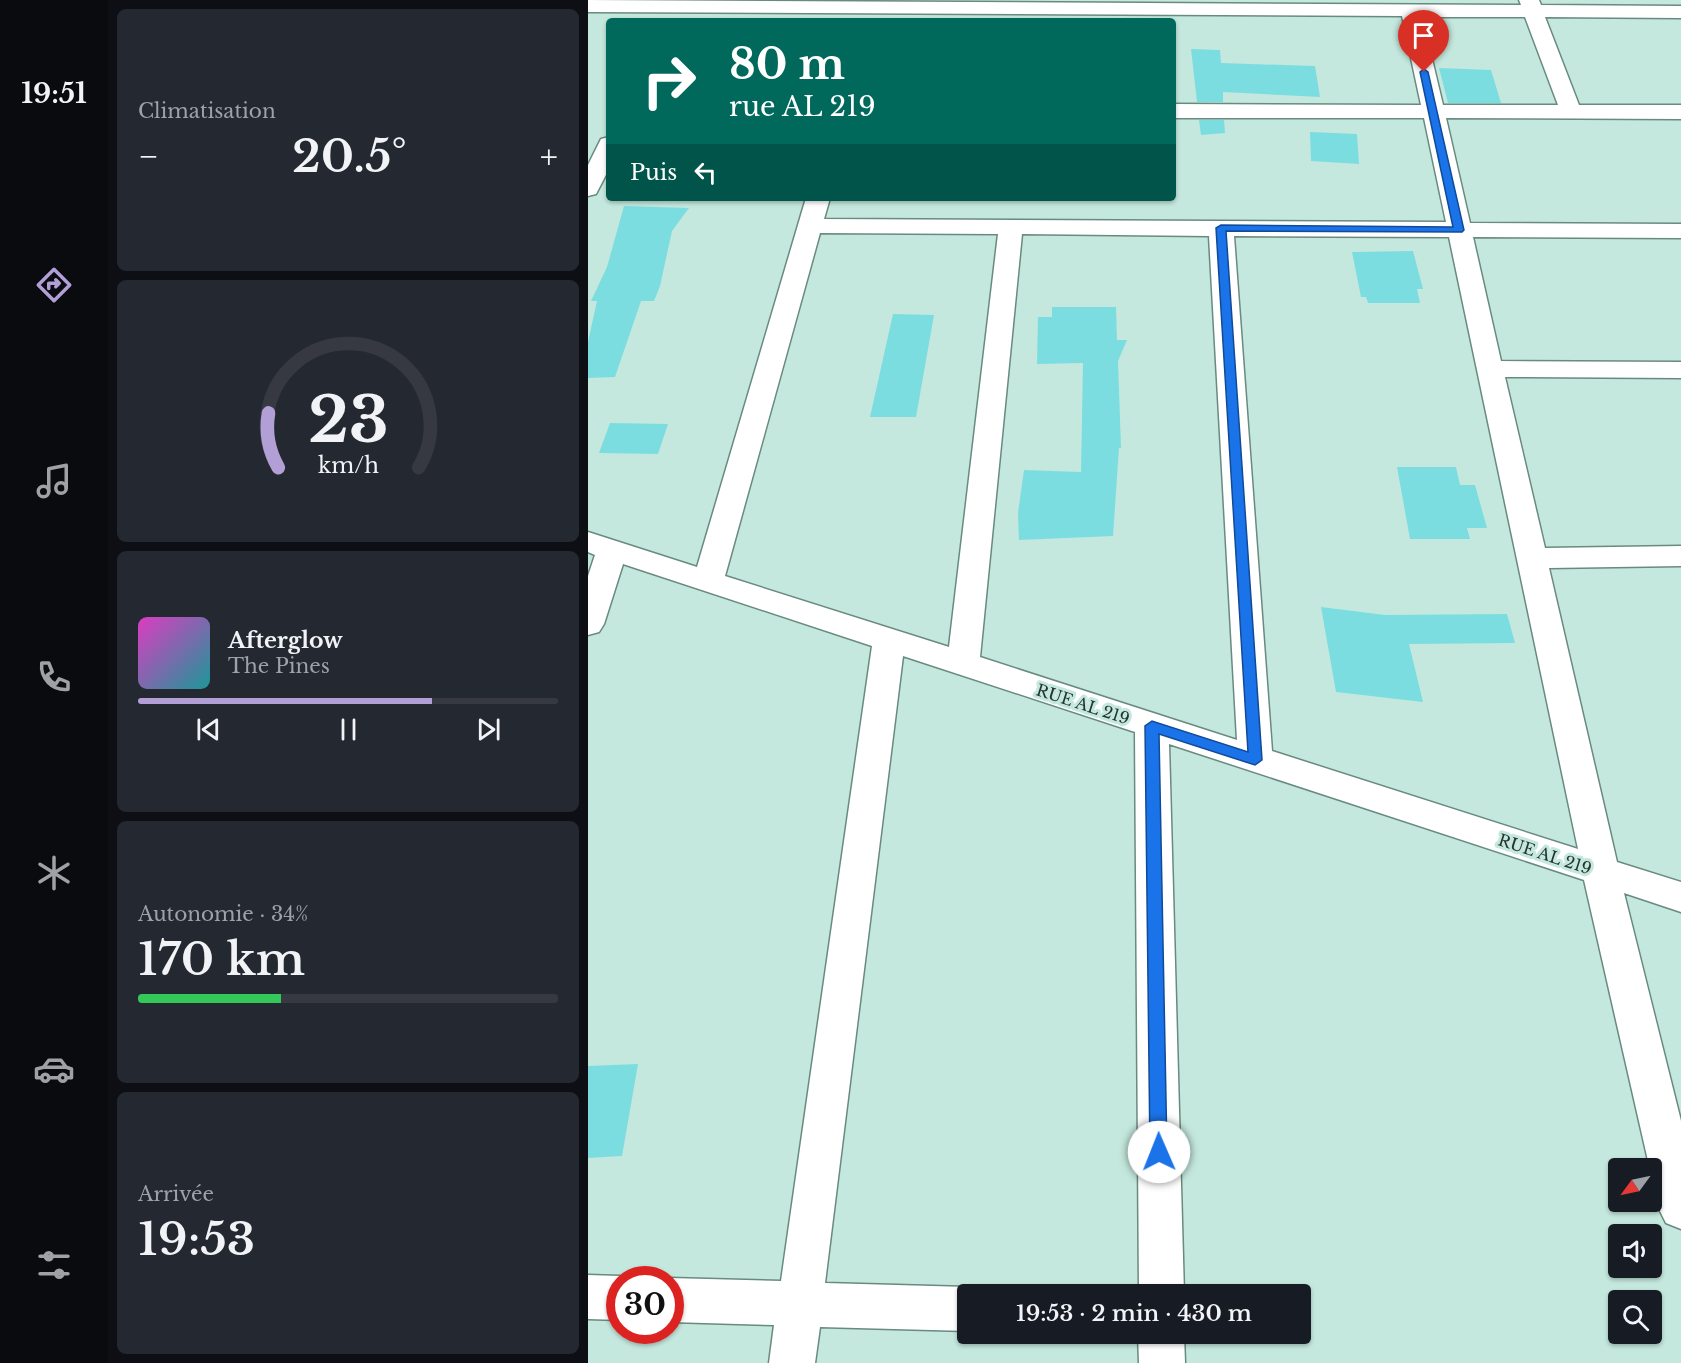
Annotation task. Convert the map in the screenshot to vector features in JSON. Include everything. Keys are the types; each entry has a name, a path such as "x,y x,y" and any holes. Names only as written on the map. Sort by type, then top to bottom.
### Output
{"street":[{"path":"588,6 669,14 868,14 1070,4 1292,5 1411,11 1531,6 1681,12"},
{"path":"1531,6 1571,112"},
{"path":"1411,11 1601,873 1681,1209"},
{"path":"1176,111 1681,112"},
{"path":"588,189 606,150"},
{"path":"708,582 817,201"},
{"path":"809,226 1681,231"},
{"path":"963,664 1011,227"},
{"path":"1221,228 1255,760"},
{"path":"1490,369 1681,370"},
{"path":"588,624 600,546"},
{"name":"RUE AL 219","path":"600,546 1601,873 1681,897"},
{"path":"1532,558 1681,556"},
{"path":"792,1363 889,640"},
{"path":"1152,726 1161,1284"},
{"path":"588,1297 606,1298"},
{"path":"684,1300 957,1309"},
{"path":"1161,1344 1162,1363"}],"building":[{"path":"1191,49 1220,50 1221,63 1315,66 1320,97 1223,92 1223,102 1197,102"},
{"path":"1439,68 1491,70 1501,103 1448,103"},
{"path":"1199,120 1224,120 1225,133 1201,135"},
{"path":"1310,132 1357,134 1359,164 1311,161"},
{"path":"624,206 689,208 672,231 660,286 654,301 641,301 615,377 588,378 588,342 597,301 591,301 607,267"},
{"path":"1413,251 1423,289 1417,289 1420,303 1368,303 1366,297 1361,297 1352,252"},
{"path":"1052,307 1116,307 1117,340 1127,340 1118,361 1121,448 1119,448 1113,536 1019,540 1018,513 1024,470 1081,472 1083,363 1037,364 1038,317 1052,317"},
{"path":"893,314 934,315 916,417 870,417"},
{"path":"610,423 668,424 658,454 599,453"},
{"path":"1397,467 1456,467 1460,485 1475,485 1487,528 1467,528 1470,539 1410,539"},
{"path":"1321,607 1385,615 1507,614 1515,643 1409,644 1423,702 1336,692"},
{"path":"638,1064 622,1156 588,1158 588,1066"}],"route":[{"path":"1159,1152 1152,726 1255,760 1221,228 1459,230 1424,72"}]}
